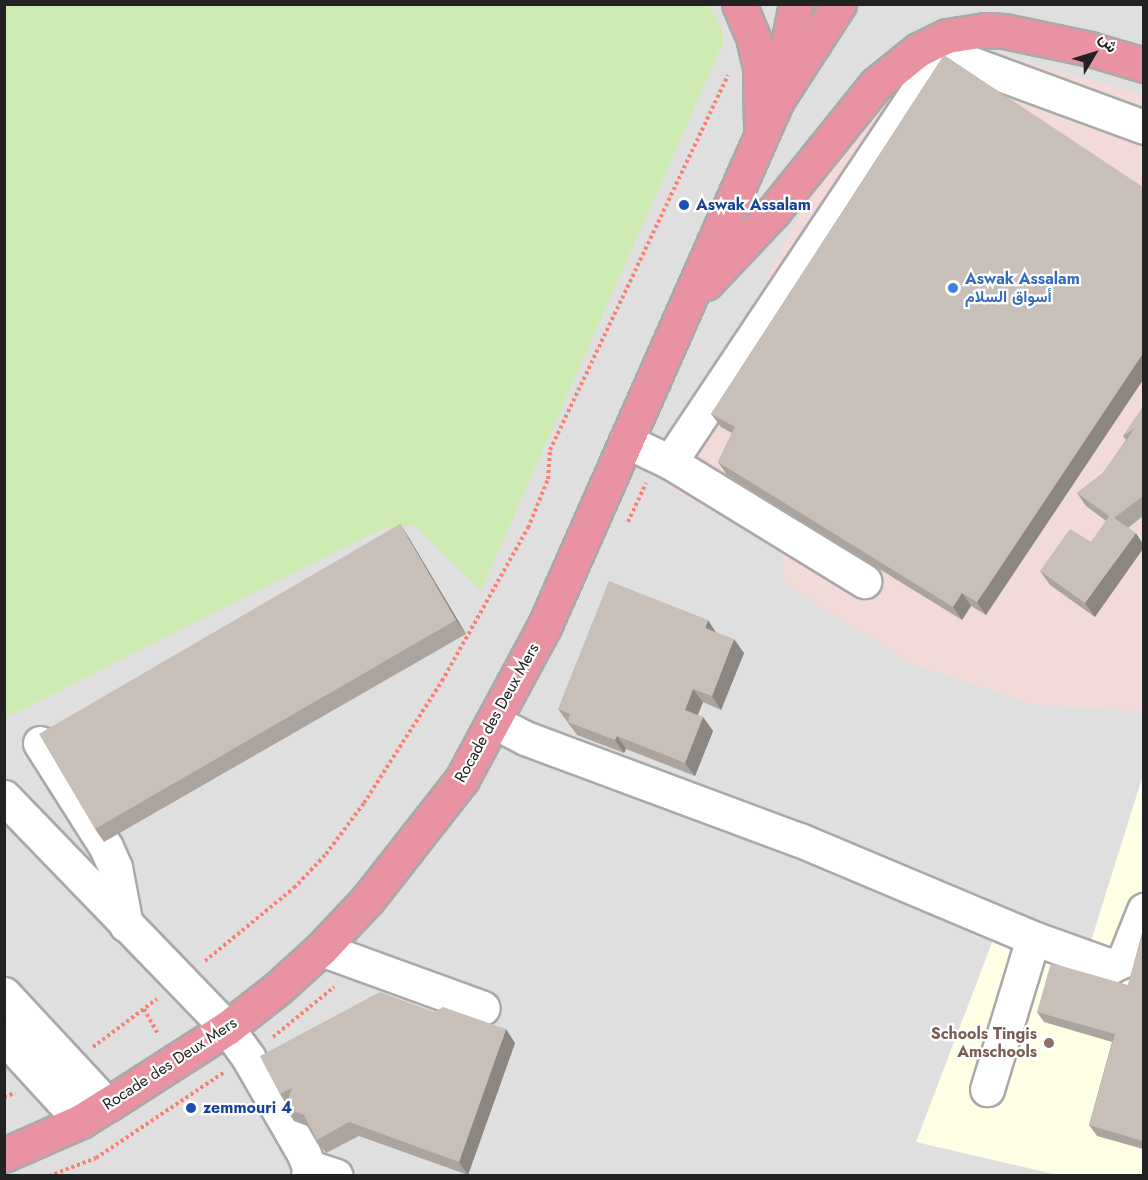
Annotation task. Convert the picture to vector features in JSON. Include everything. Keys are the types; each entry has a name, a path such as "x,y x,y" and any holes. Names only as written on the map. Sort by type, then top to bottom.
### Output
{"highway":[{"path":"739,4 753,37 760,68 761,137"},
{"name":"Rocade des Deux Mers","path":"777,100 795,4"},
{"name":"Rocade des Deux Mers","path":"4,1155 94,1113 227,1028 278,988 321,949 368,899 462,779 495,722 544,627 777,100 838,4"},
{"path":"690,300 773,212 876,84 918,50 947,36 984,30 1004,31 1090,49 1143,65"}],"street":[{"path":"670,462 928,75 951,64 970,63 1143,127"},
{"path":"626,441 670,462 864,581"},
{"path":"495,722 525,738 800,840 1033,938 1111,966 1124,960 1143,910"},
{"path":"40,744 106,847 115,867 126,925"},
{"path":"4,797 227,1028 248,1057 318,1173"},
{"path":"987,1089 1033,938"},
{"path":"321,949 483,1008"},
{"path":"4,994 58,1072 94,1113"},
{"path":"4,1037 58,1072"}],"path":[{"path":"4,1097 58,1072 181,980 294,888 326,854 364,803 442,681 528,528 548,479 550,450 733,65"}],"shaded area":[{"path":"5,5 1143,5 1143,1175 5,1175"},
{"name":"Aswak Assalam أسواق السلام","path":"972,47 1131,91 1143,99 1143,712 1031,704 907,662 785,583 781,548 669,488 712,385 812,191 836,157 907,72"},
{"name":"Schools Tingis Amschools","path":"1143,775 1143,1175 1058,1175 916,1142 1004,911 1090,944"}],"green space":[{"path":"5,5 709,5 722,29 723,43 481,590 414,525 381,529 5,718"}],"building":[{"name":"Aswak Assalam أسواق السلام","path":"944,55 1143,187 1143,353 977,602 962,593 953,607 718,462 735,427 711,414"},
{"path":"1143,407 1143,496 1114,518 1136,533 1085,603 1040,571 1070,529 1091,542 1109,516 1077,493 1103,473 1135,428 1123,436"},
{"path":"400,524 456,620 95,829 39,734"},
{"path":"609,581 708,620 705,628 734,639 712,696 693,689 685,710 703,717 685,763 617,736 615,740 568,722 570,714 558,709"},
{"path":"1143,930 1143,1141 1089,1125 1115,1034 1037,1012 1051,963 1128,985"},
{"path":"380,992 434,1012 443,1007 506,1029 459,1162 349,1122 317,1140 304,1115 285,1108 292,1088 280,1094 260,1056"}],"place":[{"name":"Aswak Assalam","path":"684,205"},
{"name":"Aswak Assalam أسواق السلام","path":"953,288"},
{"name":"Schools Tingis Amschools","path":"1049,1043"},
{"name":"zemmouri 4","path":"191,1108"}]}
